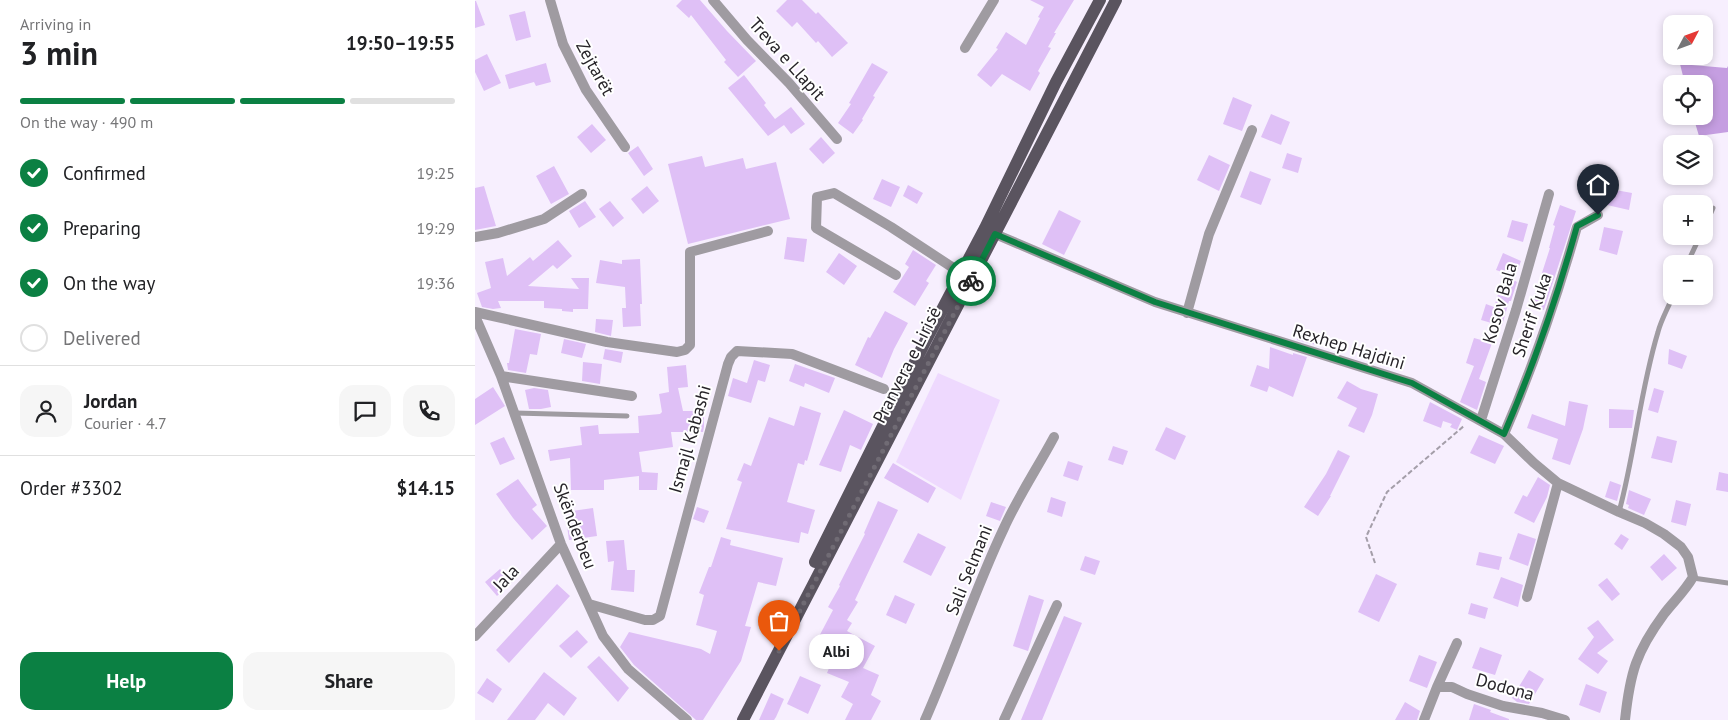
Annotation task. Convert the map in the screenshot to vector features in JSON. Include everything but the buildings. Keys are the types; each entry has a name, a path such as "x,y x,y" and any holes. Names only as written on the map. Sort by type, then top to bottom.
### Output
{"main road":[{"name":"Pranvera e Lirisë","path":"735,720 925,342 985,228 1056,82 1101,0"},
{"name":"Pranvera e Lirisë","path":"743,720 1115,0"}],"street":[{"name":"Zejtarët","path":"550,0 563,44 586,90 625,147"},
{"name":"Treva e Llapit","path":"713,0 747,40 789,82 837,138"},
{"path":"965,48 994,0"},
{"path":"1187,313 1209,234 1252,130"},
{"path":"896,275 816,228 817,197 834,193 891,227 961,273"},
{"path":"475,237 499,233 544,219 582,194"},
{"name":"Kosov Bala","path":"1477,418 1513,318 1549,194"},
{"name":"Sherif Kuka","path":"1504,434 1526,384 1560,285 1577,226 1598,215"},
{"path":"475,314 607,342 677,352 685,350 690,345 690,252 768,231"},
{"name":"Rexhep Hajdini","path":"995,234 1155,302 1412,383 1504,434 1558,483 1619,512 1645,522 1664,534 1681,547 1688,557 1693,578"},
{"name":"Skënderbeu","path":"475,314 515,413 561,544 603,636 628,669 687,720"},
{"name":"Ismajl Kabashi","path":"589,604 645,620 653,620 660,616 728,364 737,351 792,354 885,389"},
{"path":"501,376 632,396"},
{"name":"Sali Selmani","path":"925,720 955,649 982,576 1005,526 1054,437"},
{"path":"1527,597 1558,483"},
{"name":"Jala","path":"475,636 561,544"},
{"path":"1625,720 1629,686 1637,658 1649,635 1666,611 1687,589 1693,578"},
{"path":"1004,720 1057,605"},
{"path":"1424,720 1457,643"},
{"name":"Dodona","path":"1437,687 1452,687 1503,706 1542,713 1565,720"}],"lane":[{"path":"1619,512 1626,487 1643,394 1658,330 1669,305"},
{"path":"515,413 627,416"},
{"path":"1693,578 1728,582"}],"path":[{"path":"1375,563 1366,537 1387,492 1477,418"}],"shaded area":[{"path":"1680,65 1727,68 1728,66 1728,132 1699,135 1696,125 1713,125 1713,75 1683,75"},
{"path":"938,373 1000,400 961,500 896,462"}],"way so far":[{"path":"779,651 971,281"}],"place":[{"name":"Albi","path":"779,651"}],"route":[{"path":"971,281 995,234 1155,302 1412,383 1504,434 1526,384 1560,285 1577,226 1598,215"}]}
